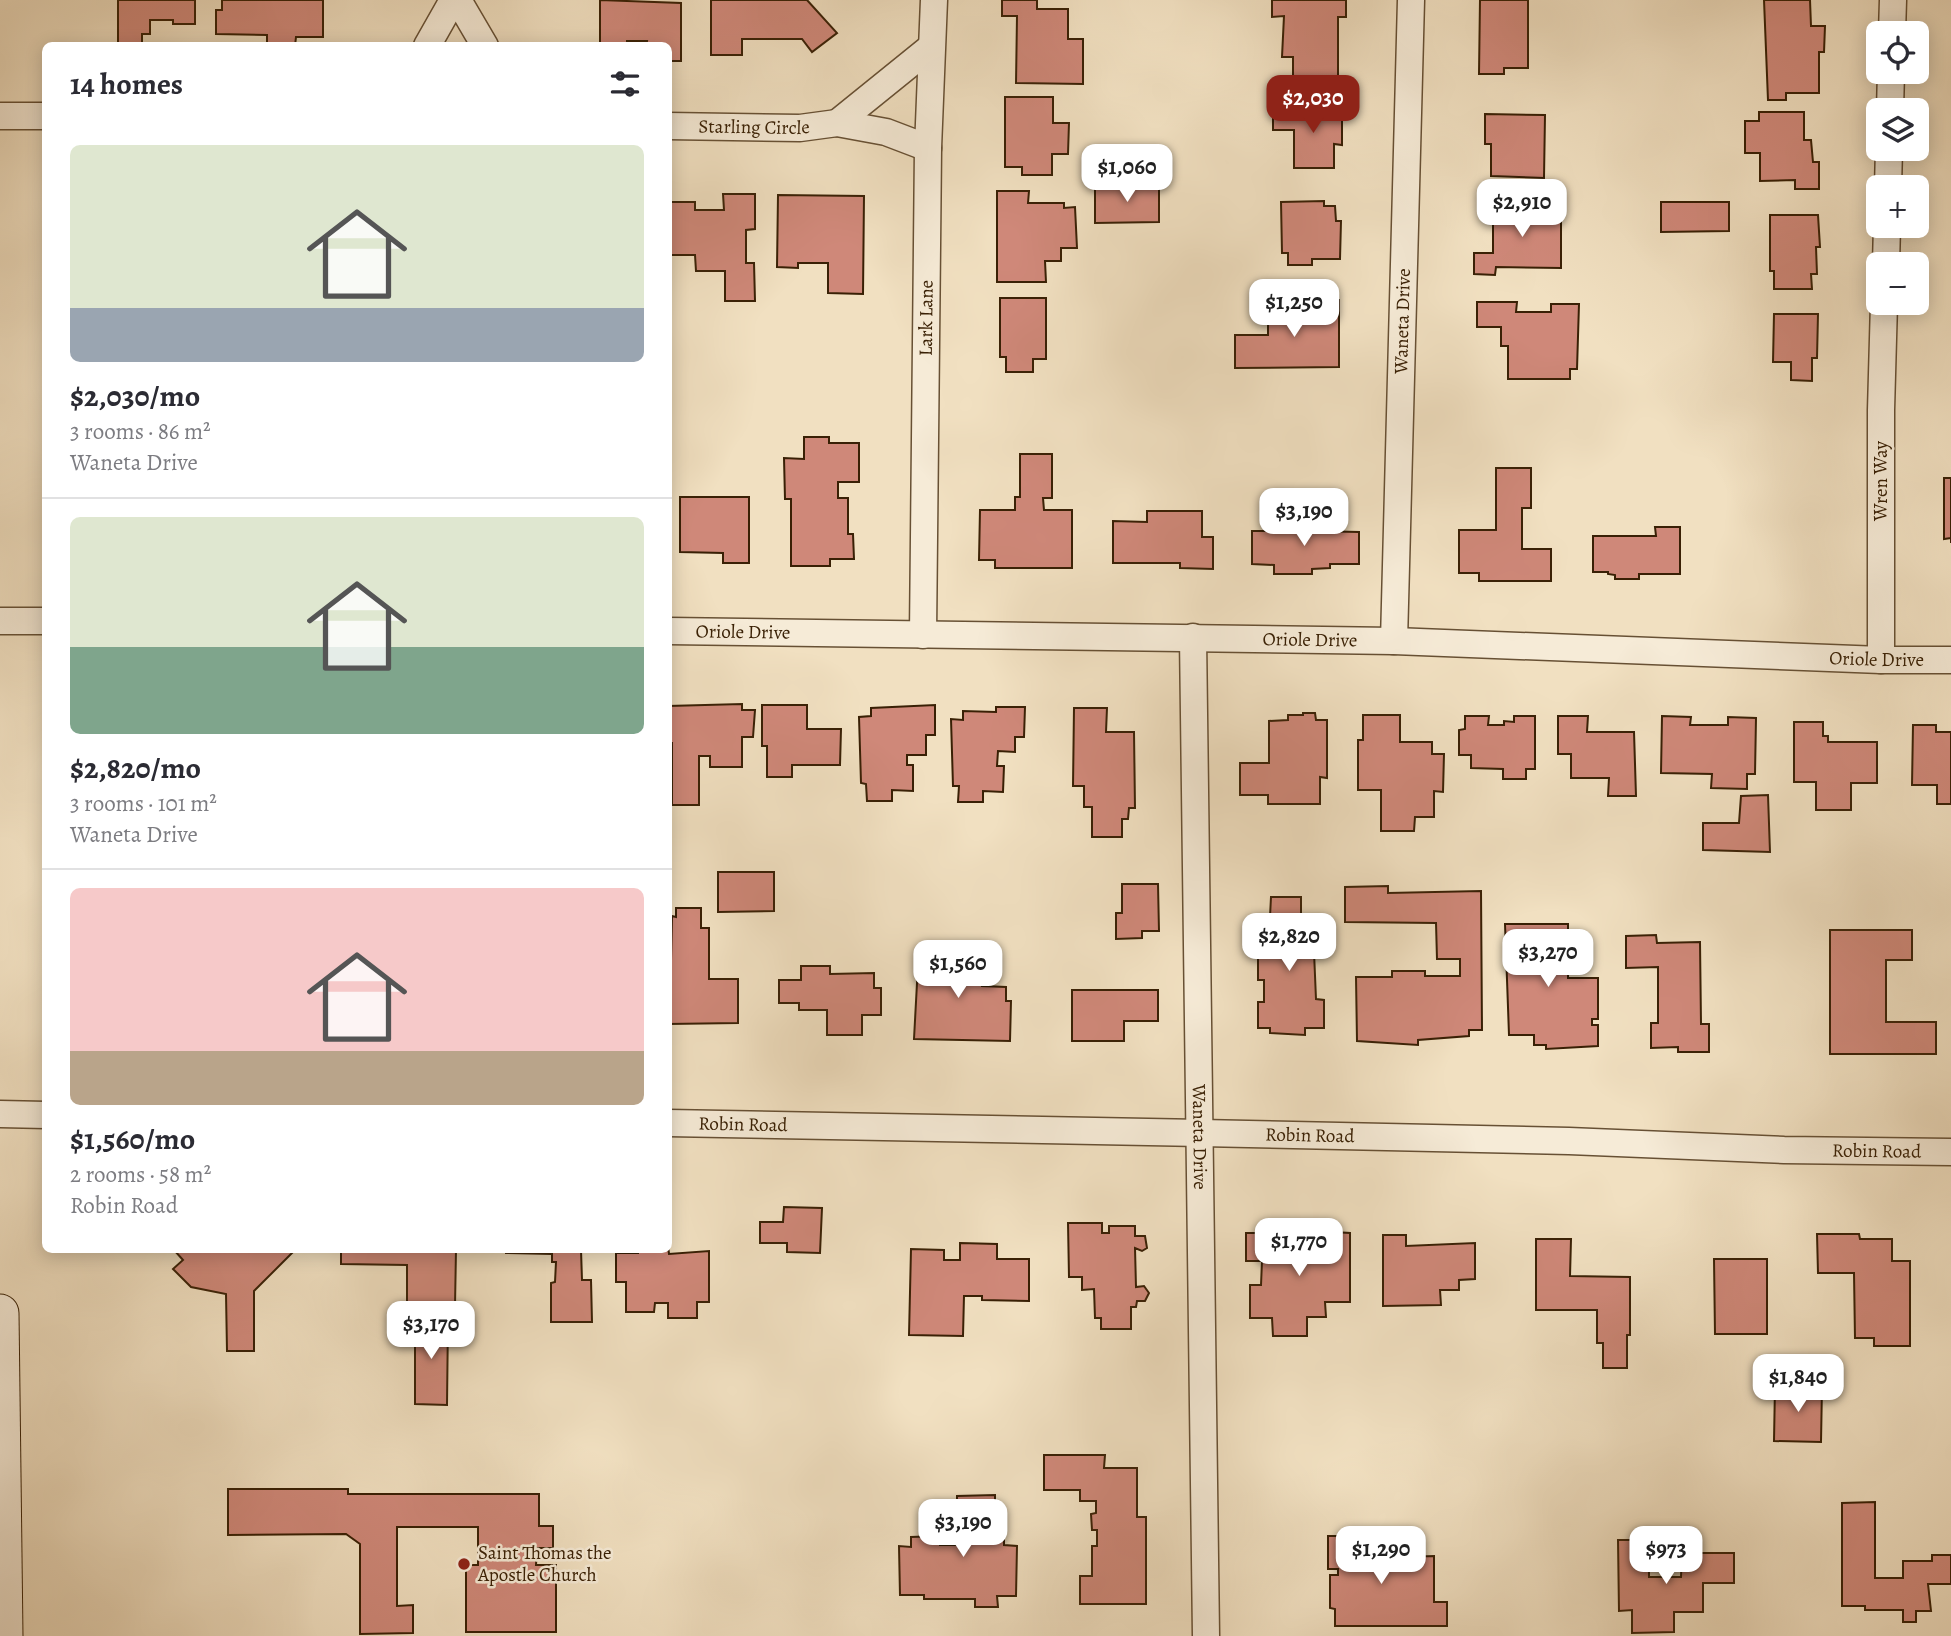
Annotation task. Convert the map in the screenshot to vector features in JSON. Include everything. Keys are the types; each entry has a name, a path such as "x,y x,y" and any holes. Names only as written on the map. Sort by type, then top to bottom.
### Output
{"main road":[{"path":"0,1313 6,1634"}],"street":[{"path":"430,42 456,0 482,42"},
{"name":"Lark Lane","path":"923,635 928,148 934,0"},
{"name":"Waneta Drive","path":"1394,641 1411,0"},
{"path":"1892,21 1893,0"},
{"name":"Starling Circle","path":"837,123 931,47"},
{"path":"0,116 42,116"},
{"name":"Starling Circle","path":"672,126 800,128 837,123 886,132 928,148"},
{"name":"Wren Way","path":"1881,660 1881,410 1885,315"},
{"path":"0,621 42,621"},
{"name":"Oriole Drive","path":"672,631 1394,641 1881,660 1951,660"},
{"name":"Waneta Drive","path":"1193,637 1206,1636"},
{"path":"0,1114 42,1115"},
{"name":"Robin Road","path":"672,1123 1951,1152"}],"building":[{"path":"118,0 195,0 195,24 150,20 150,34 142,34 142,42 118,42"},
{"path":"222,0 323,0 323,37 296,37 295,42 267,42 267,35 216,34 216,10 222,10"},
{"path":"600,0 681,3 681,61 672,61 672,42 600,42"},
{"path":"711,0 807,0 837,33 812,52 802,39 742,39 742,55 711,55"},
{"path":"1002,0 1037,0 1037,9 1068,9 1068,39 1083,39 1083,84 1016,83 1017,16 1002,16"},
{"path":"1272,0 1346,0 1346,17 1338,17 1338,78 1293,78 1293,57 1282,57 1284,16 1272,17"},
{"path":"1480,0 1528,0 1528,68 1504,68 1504,74 1479,74"},
{"path":"1764,0 1810,0 1811,26 1825,26 1824,52 1819,52 1819,93 1786,93 1786,100 1768,100"},
{"path":"1005,97 1053,97 1053,123 1069,123 1068,154 1052,154 1052,175 1022,175 1022,167 1005,167"},
{"path":"1335,105 1335,115 1342,115 1342,145 1334,144 1334,168 1294,168 1294,130 1273,130 1273,114 1307,114 1307,106"},
{"path":"1759,112 1804,112 1804,140 1811,140 1813,162 1819,162 1819,189 1795,189 1795,180 1760,181 1760,153 1745,153 1745,121 1759,121"},
{"path":"1485,114 1545,115 1544,178 1491,176 1491,144 1485,144"},
{"path":"1095,186 1159,186 1159,222 1095,223"},
{"path":"997,191 1029,191 1028,203 1064,203 1064,208 1075,207 1077,248 1061,248 1061,261 1045,261 1046,282 997,282"},
{"path":"723,194 755,194 755,229 746,230 746,263 754,263 755,301 725,301 725,271 696,271 695,255 672,255 672,202 695,202 695,210 724,210"},
{"path":"778,195 864,196 863,294 828,293 828,263 798,263 798,268 777,267"},
{"path":"1324,201 1324,206 1335,206 1336,221 1341,221 1340,259 1312,259 1312,265 1288,265 1288,253 1282,253 1281,202"},
{"path":"1661,202 1729,202 1729,231 1661,232"},
{"path":"1493,203 1547,204 1548,219 1561,219 1561,268 1496,267 1495,275 1474,274 1474,253 1493,253"},
{"path":"1770,215 1818,215 1820,247 1816,247 1817,274 1811,274 1812,289 1774,289 1774,271 1770,271"},
{"path":"1000,298 1046,298 1046,359 1033,359 1033,372 1006,372 1006,357 1000,357"},
{"path":"1300,300 1339,300 1339,367 1235,368 1235,335 1268,335 1268,311 1299,311"},
{"path":"1477,302 1517,302 1516,312 1551,312 1551,304 1579,304 1577,369 1570,369 1570,379 1508,379 1508,346 1501,346 1501,327 1477,327"},
{"path":"1774,314 1818,314 1817,358 1812,358 1812,381 1791,380 1791,362 1773,362"},
{"path":"804,437 829,437 829,443 859,443 859,482 838,482 838,498 848,498 848,534 853,534 854,559 830,559 830,566 791,566 791,499 785,499 784,458 804,459"},
{"path":"1020,454 1052,454 1052,498 1043,498 1044,510 1072,510 1072,568 995,568 995,560 979,560 980,510 1015,510 1015,497 1020,497"},
{"path":"1496,468 1531,468 1531,508 1522,508 1522,549 1551,549 1551,581 1479,581 1479,573 1459,573 1459,530 1496,530"},
{"path":"1944,478 1951,478 1951,538 1944,539"},
{"path":"680,497 749,497 749,563 723,563 723,553 680,552"},
{"path":"1147,511 1202,511 1202,537 1213,537 1213,569 1180,568 1180,563 1113,563 1113,521 1147,522"},
{"path":"1286,515 1311,515 1311,531 1359,532 1359,564 1330,564 1330,568 1312,569 1312,574 1274,574 1274,565 1252,564 1252,531 1286,531"},
{"path":"1655,527 1680,527 1680,574 1639,574 1639,579 1615,579 1615,575 1608,572 1593,572 1593,536 1656,536"},
{"path":"742,704 742,710 755,710 753,737 742,737 742,767 710,767 710,756 699,756 699,805 672,805 672,706"},
{"path":"762,705 807,705 807,729 841,729 840,765 792,765 792,777 767,777 767,746 762,746"},
{"path":"935,705 935,735 926,735 926,755 907,755 907,765 913,765 913,791 892,790 892,801 867,801 866,784 861,783 859,717 871,716 871,708"},
{"path":"996,707 1025,707 1024,737 1015,737 1015,752 998,751 997,766 1004,766 1003,792 983,791 983,802 958,802 959,786 953,786 951,719 963,720 963,711 996,712"},
{"path":"1074,708 1107,708 1106,732 1134,732 1135,808 1129,808 1128,819 1122,819 1122,837 1092,837 1092,807 1084,807 1084,786 1073,786"},
{"path":"1315,713 1316,720 1327,720 1327,778 1320,777 1320,804 1268,804 1268,795 1240,795 1240,763 1269,763 1269,721 1288,720 1288,715"},
{"path":"1363,715 1400,715 1400,742 1432,742 1432,754 1444,754 1443,792 1434,791 1434,817 1415,817 1414,831 1381,831 1381,790 1358,790 1358,740 1363,740"},
{"path":"1465,716 1489,716 1488,725 1504,725 1504,721 1514,722 1514,716 1535,716 1535,769 1526,769 1526,779 1503,779 1503,769 1471,768 1471,755 1459,755 1459,730 1465,729"},
{"path":"1558,716 1588,716 1587,732 1634,732 1636,796 1608,796 1609,778 1571,778 1571,754 1558,754"},
{"path":"1662,716 1691,717 1690,725 1728,725 1728,717 1756,718 1755,774 1747,774 1747,789 1711,788 1712,774 1661,773"},
{"path":"1794,722 1823,722 1823,736 1828,736 1828,742 1877,742 1877,783 1851,783 1851,810 1816,810 1816,782 1794,782"},
{"path":"1913,725 1936,725 1936,732 1951,732 1951,804 1937,804 1937,785 1912,785"},
{"path":"1768,795 1770,852 1703,850 1703,823 1739,823 1741,796"},
{"path":"718,872 774,872 774,911 718,912"},
{"path":"1122,884 1158,884 1159,931 1142,931 1142,938 1116,939 1116,913 1122,913"},
{"path":"1388,886 1388,893 1481,891 1482,1030 1469,1030 1469,1036 1418,1040 1418,1045 1357,1041 1356,977 1392,977 1392,971 1425,971 1425,976 1460,976 1460,959 1437,959 1436,923 1345,922 1345,887"},
{"path":"1271,897 1301,897 1301,928 1313,928 1316,999 1324,1000 1324,1028 1305,1028 1305,1035 1270,1033 1270,1028 1258,1028 1258,1002 1264,1002 1264,980 1258,980 1258,956 1268,956"},
{"path":"676,908 701,908 701,928 709,928 709,979 738,979 738,1023 672,1024 672,916 676,917"},
{"path":"1505,924 1568,924 1568,978 1598,978 1598,1019 1592,1019 1592,1025 1598,1025 1598,1046 1546,1049 1546,1045 1534,1045 1534,1035 1509,1035"},
{"path":"1830,930 1912,930 1912,960 1886,960 1886,1022 1936,1022 1936,1054 1830,1054"},
{"path":"1656,935 1657,943 1700,942 1701,1024 1709,1024 1709,1052 1678,1052 1678,1047 1651,1048 1651,1023 1658,1023 1658,967 1626,968 1626,936"},
{"path":"919,946 957,946 957,963 983,963 982,986 1006,987 1006,1001 1011,1001 1010,1041 914,1039"},
{"path":"801,966 830,966 830,974 874,973 874,988 881,988 881,1015 862,1015 862,1035 827,1035 827,1010 799,1010 799,1003 779,1003 779,980 801,980"},
{"path":"1072,990 1158,990 1158,1021 1124,1021 1124,1041 1072,1041"},
{"path":"784,1207 822,1208 820,1253 787,1252 787,1243 760,1243 760,1222 783,1222"},
{"path":"1068,1223 1102,1223 1102,1233 1109,1233 1109,1226 1135,1226 1135,1236 1145,1236 1147,1248 1142,1251 1135,1248 1136,1287 1144,1286 1149,1293 1145,1301 1137,1301 1136,1307 1131,1307 1131,1329 1101,1329 1101,1318 1095,1318 1094,1289 1082,1290 1082,1277 1069,1277"},
{"path":"1298,1230 1350,1233 1350,1302 1325,1302 1326,1317 1307,1317 1307,1336 1273,1336 1272,1318 1250,1318 1250,1285 1261,1285 1262,1261 1246,1261 1246,1233 1284,1233 1284,1258 1298,1258"},
{"path":"1817,1234 1859,1234 1860,1239 1892,1239 1892,1261 1910,1261 1910,1346 1874,1346 1874,1338 1855,1338 1854,1273 1818,1273"},
{"path":"1383,1235 1406,1235 1406,1246 1475,1243 1475,1279 1459,1280 1459,1290 1440,1290 1441,1305 1383,1306"},
{"path":"1536,1239 1571,1239 1570,1276 1630,1277 1627,1368 1603,1368 1603,1343 1597,1343 1597,1310 1536,1310"},
{"path":"960,1243 997,1244 997,1259 1029,1259 1029,1301 982,1300 982,1296 964,1296 963,1336 909,1335 911,1249 944,1250 944,1260 960,1260"},
{"path":"709,1251 709,1302 697,1302 697,1318 668,1318 668,1303 655,1303 654,1312 626,1312 626,1282 616,1282 616,1253 669,1254"},
{"path":"177,1253 292,1253 254,1291 254,1351 227,1351 226,1294 191,1287 173,1269 183,1260"},
{"path":"341,1253 456,1253 455,1306 407,1305 407,1265 341,1264"},
{"path":"506,1253 581,1253 582,1280 591,1280 592,1322 551,1322 551,1283 555,1282 556,1262 552,1262 552,1254"},
{"path":"1714,1259 1767,1259 1767,1334 1715,1334"},
{"path":"448,1318 447,1405 415,1404 415,1319"},
{"path":"1775,1386 1822,1387 1821,1442 1774,1441"},
{"path":"1044,1455 1105,1455 1104,1468 1137,1468 1137,1517 1146,1517 1146,1604 1080,1604 1080,1576 1092,1576 1092,1546 1097,1546 1097,1530 1092,1530 1091,1514 1096,1513 1096,1501 1080,1501 1080,1490 1044,1490"},
{"path":"228,1489 348,1489 348,1494 539,1494 539,1526 553,1526 553,1548 537,1548 536,1565 556,1565 556,1632 466,1632 466,1565 478,1565 478,1527 397,1527 397,1606 413,1605 413,1633 360,1634 360,1544 346,1534 228,1535"},
{"path":"995,1495 995,1517 1004,1517 1004,1545 1017,1546 1016,1596 997,1596 998,1607 975,1607 975,1599 924,1599 924,1595 900,1595 899,1546 911,1547 911,1537 940,1536 940,1545 968,1545 968,1534 957,1534 957,1496"},
{"path":"1875,1502 1875,1578 1903,1578 1903,1561 1932,1561 1932,1555 1951,1555 1951,1584 1928,1584 1931,1611 1916,1611 1916,1622 1903,1622 1903,1610 1865,1610 1865,1606 1842,1606 1842,1503"},
{"path":"1328,1536 1378,1536 1378,1550 1403,1550 1403,1557 1434,1556 1434,1602 1447,1602 1447,1626 1335,1626 1335,1609 1330,1608 1330,1575 1338,1575 1338,1569 1328,1569"},
{"path":"1618,1540 1649,1540 1649,1577 1681,1577 1682,1553 1734,1553 1734,1583 1703,1583 1703,1612 1674,1612 1674,1632 1632,1633 1632,1610 1619,1611"}],"place":[{"name":"Saint Thomas the Apostle Church","path":"464,1564"}]}
